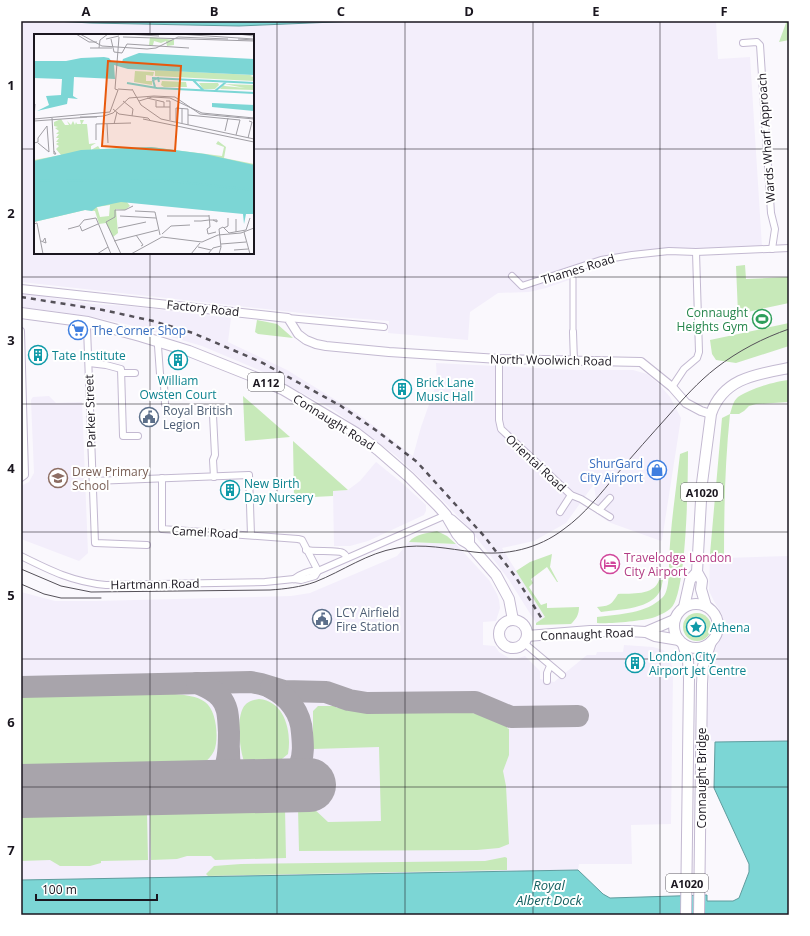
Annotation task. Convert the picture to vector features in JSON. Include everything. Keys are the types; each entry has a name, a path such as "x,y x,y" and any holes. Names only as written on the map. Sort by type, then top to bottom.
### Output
{"main road":[{"name":"A112","path":"21,313 88,322"},
{"name":"Connaught Road","path":"88,322 189,351 257,378 284,390 356,433 409,477 446,515 457,534 462,540 469,544 496,576 504,588 509,599 514,620"},
{"name":"A1020","path":"711,642 716,636 718,628 717,619 713,612 706,606 701,589 702,581 697,572 702,483 710,414 714,405 726,390 741,379 789,368"},
{"name":"A1020","path":"681,642 674,632 674,620 676,615 684,607 690,580 697,572"},
{"path":"684,607 692,604 706,606"},
{"name":"Connaught Road","path":"646,632 674,620"},
{"name":"Connaught Road","path":"526,640 525,627 518,621 508,621 503,624 500,629 500,640 508,648 514,649 520,647 526,640 610,631 646,632 655,636 681,642"},
{"path":"681,642 694,648 706,646 711,642"},
{"name":"Connaught Bridge","path":"681,642 687,654 689,667 686,915"},
{"name":"Connaught Bridge","path":"699,915 703,666 711,642"}],"street":[{"name":"Wards Wharf Approach","path":"742,43 757,42 760,46 771,213 775,229 772,249"},
{"name":"Thames Road","path":"512,276 522,286 601,260 632,254 669,251 696,252 789,248"},
{"path":"672,387 684,369 697,358 699,352 696,252"},
{"path":"571,270 573,278 574,362"},
{"name":"Factory Road","path":"21,289 384,327"},
{"name":"North Woolwich Road","path":"288,318 298,334 306,340 316,344 389,352 499,359 574,362 641,362 672,387 686,403 710,414"},
{"name":"Parker Street","path":"88,322 95,543 147,546"},
{"path":"21,331 25,475 21,478"},
{"path":"160,342 158,346 160,374 164,385 165,404"},
{"name":"Oriental Road","path":"499,359 499,420 501,429 571,496 582,499 610,517"},
{"path":"89,363 121,369 123,436 138,436"},
{"path":"122,373 135,373"},
{"path":"93,481 214,477 213,460 215,455 213,415"},
{"name":"Camel Road","path":"214,477 249,475 251,535"},
{"name":"Camel Road","path":"162,478 162,529 302,540 318,571"},
{"name":"Oriental Road","path":"560,512 571,496"},
{"path":"599,510 610,498"},
{"name":"Hartmann Road","path":"21,556 66,577 83,582 106,585 301,580 315,576 318,571 446,515"},
{"path":"306,550 340,552 344,553 347,558"},
{"path":"312,560 321,552"},
{"name":"Connaught Road","path":"526,640 551,667 562,675"},
{"path":"547,681 547,673 551,667"}],"shaded area":[{"path":"21,21 239,26 358,21 716,21 718,59 750,57 762,247 660,249 620,254 574,274 569,280 546,288 529,292 498,293 470,312 468,340 388,333 389,321 337,317 21,282"},
{"path":"21,293 93,304 127,306 231,318 228,342 287,370 357,413 413,456 421,427 437,382 436,363 577,370 633,370 647,374 659,384 670,397 681,418 662,540 661,541 611,523 598,515 594,484 566,523 534,541 502,548 545,617 536,623 509,580 487,551 467,526 432,489 395,455 332,409 259,370 202,346 134,326 89,316 21,307"},
{"name":"Drew Primary School","path":"49,396 56,403 82,402 88,553 79,561 21,539 21,486 29,482 34,473 31,400 33,397"},
{"path":"376,462 426,505 424,515 368,541 350,546 334,546 333,491 348,490 360,481"},
{"path":"409,542 456,544 489,580 499,600 500,608 496,621 483,622 483,645 495,646 499,652 509,658 515,659 525,656 540,671 540,679 554,682 587,655 596,655 597,652 623,652 624,645 653,647 663,650 669,655 673,674 671,824 631,825 632,864 579,864 578,870 21,880 21,592 55,601 291,596 310,593 397,556"},
{"path":"710,554 724,558 789,556 789,741 715,742 707,739 709,672 715,650 722,633 722,614 709,591"}],"green space":[{"path":"784,21 789,21 789,40 779,42 786,23"},
{"path":"745,265 746,279 789,277 789,303 738,314 736,266"},
{"path":"257,320 277,324 293,338 258,334 255,332"},
{"path":"789,323 789,346 736,363 716,360 712,354 710,340"},
{"path":"789,380 789,402 756,404 749,406 739,414 730,414 735,400 743,394 763,386"},
{"path":"243,396 290,437 245,441"},
{"path":"730,414 725,486 724,558 710,554 722,418"},
{"path":"293,441 348,490 333,491 333,496 294,498"},
{"path":"688,451 686,534 680,581 676,598 671,608 652,618 625,622 597,623 597,617 624,614 649,607 656,603 665,594 668,581 673,509 680,454"},
{"path":"437,531 447,536 456,544 409,542 415,537"},
{"path":"552,554 550,567 558,582 547,567 531,579 533,583 529,587 541,605 547,603 547,608 579,607 578,612 576,619 571,624 536,625 536,623 545,617 516,571 530,562"},
{"path":"659,580 663,580 661,589 657,596 643,605 601,612 597,607 610,604 614,601 618,594 642,593 652,589"},
{"path":"697,613 707,617 711,627 707,637 697,641 687,637 683,627 687,617"},
{"path":"175,693 202,700 212,711 217,733 216,746 213,753 202,766 21,770 21,696"},
{"path":"259,699 268,701 281,711 285,719 289,736 288,754 277,763 245,764 239,728 241,714 246,704"},
{"path":"318,706 334,706 342,709 386,712 463,711 477,714 507,726 509,729 509,755 503,771 506,786 509,844 499,848 477,850 299,851 298,808 312,807 328,822 381,821 379,747 313,749 313,711"},
{"path":"285,808 286,858 215,860 211,856 187,856 177,859 151,860 150,811"},
{"path":"147,811 148,860 101,861 101,863 90,866 60,866 50,860 21,861 21,813"},
{"path":"505,857 507,858 507,870 208,876 206,874 214,866 241,864 485,861"}],"water":[{"path":"55,21 358,21 239,26"},
{"name":"Royal Albert Dock","path":"789,741 789,915 21,915 21,880 578,870 603,894 610,898 707,895 707,901 733,901 739,898 749,872 749,864 714,788 715,742"}],"taxiway":[{"path":"21,687 251,682 284,691 326,692 349,700 367,703 475,702 511,717 578,716"},
{"path":"195,788 214,780 220,774 227,761 229,743 228,713 223,701 218,695 207,687 197,683"},
{"path":"229,751 230,765 233,774 242,783 251,786 270,786 280,783 288,778 300,764 303,753 303,745 299,719 293,706 283,696 271,688"}],"runway":[{"path":"21,791 309,785"}],"tram line":[{"path":"21,569 61,586 91,592 270,590 293,588 315,582 365,558 386,550 397,548 426,546 486,553 521,550 543,542 554,536 579,517 679,403 709,373 724,362 760,341 789,329"},
{"path":"21,584 44,594 61,598 101,598"}],"railway":[{"path":"21,297 103,310 153,321 193,333 261,362 341,406 377,431 417,462 484,536 515,576 542,619"}],"place":[{"name":"Connaught Heights Gym","path":"762,319"},
{"name":"The Corner Shop","path":"78,330"},
{"name":"Tate Institute","path":"38,355"},
{"name":"William Owsten Court","path":"178,360"},
{"name":"Brick Lane Music Hall","path":"402,389"},
{"name":"Royal British Legion","path":"149,417"},
{"name":"ShurGard City Airport","path":"657,470"},
{"name":"Drew Primary School","path":"58,478"},
{"name":"New Birth Day Nursery","path":"230,490"},
{"name":"Travelodge London City Airport","path":"610,564"},
{"name":"LCY Airfield Fire Station","path":"322,619"},
{"name":"Athena","path":"696,627"},
{"name":"London City Airport Jet Centre","path":"635,663"}]}
